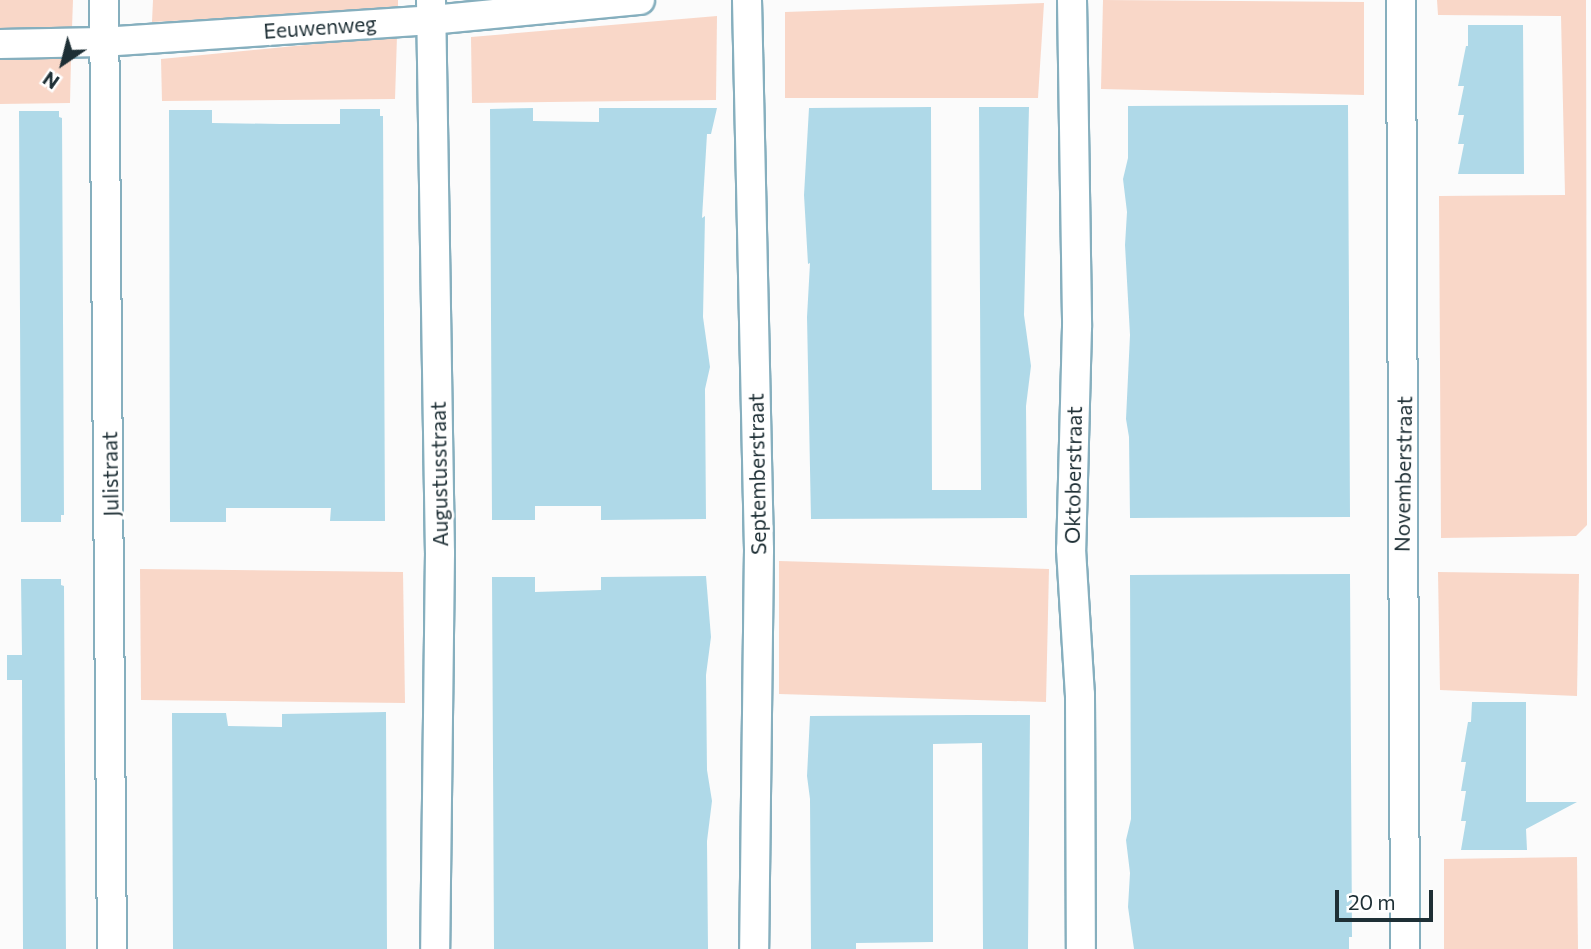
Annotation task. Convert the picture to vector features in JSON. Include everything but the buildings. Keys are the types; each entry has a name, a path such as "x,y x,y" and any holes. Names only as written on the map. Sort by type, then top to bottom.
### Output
{"street":[{"name":"Julistraat","path":"104,0 102,42 111,555 112,949"},
{"name":"Eeuwenweg","path":"0,44 102,42 431,10 640,0"},
{"name":"Septemberstraat","path":"747,0 759,550 754,949"},
{"name":"Oktoberstraat","path":"1072,0 1077,327 1071,549 1080,695 1081,949"},
{"name":"Novemberstraat","path":"1401,0 1405,949"},
{"name":"Augustusstraat","path":"431,10 440,553 435,949"}],"shaded area":[{"path":"0,0 73,0 72,28 0,28"},
{"path":"153,0 398,0 398,9 152,22"},
{"path":"1103,0 1364,2 1364,95 1101,89"},
{"path":"1437,0 1586,0 1587,525 1576,536 1441,538 1439,196 1565,195 1561,16 1438,15"},
{"path":"1044,3 1038,98 785,98 785,12"},
{"path":"717,16 716,100 472,103 471,37"},
{"path":"397,36 395,99 162,101 161,59"},
{"path":"0,59 71,59 70,103 0,104"},
{"path":"779,561 1049,569 1046,702 779,694"},
{"path":"140,569 403,572 405,703 141,700"},
{"path":"1438,572 1579,574 1577,696 1440,690"},
{"path":"1577,857 1578,949 1444,949 1444,859"}]}
